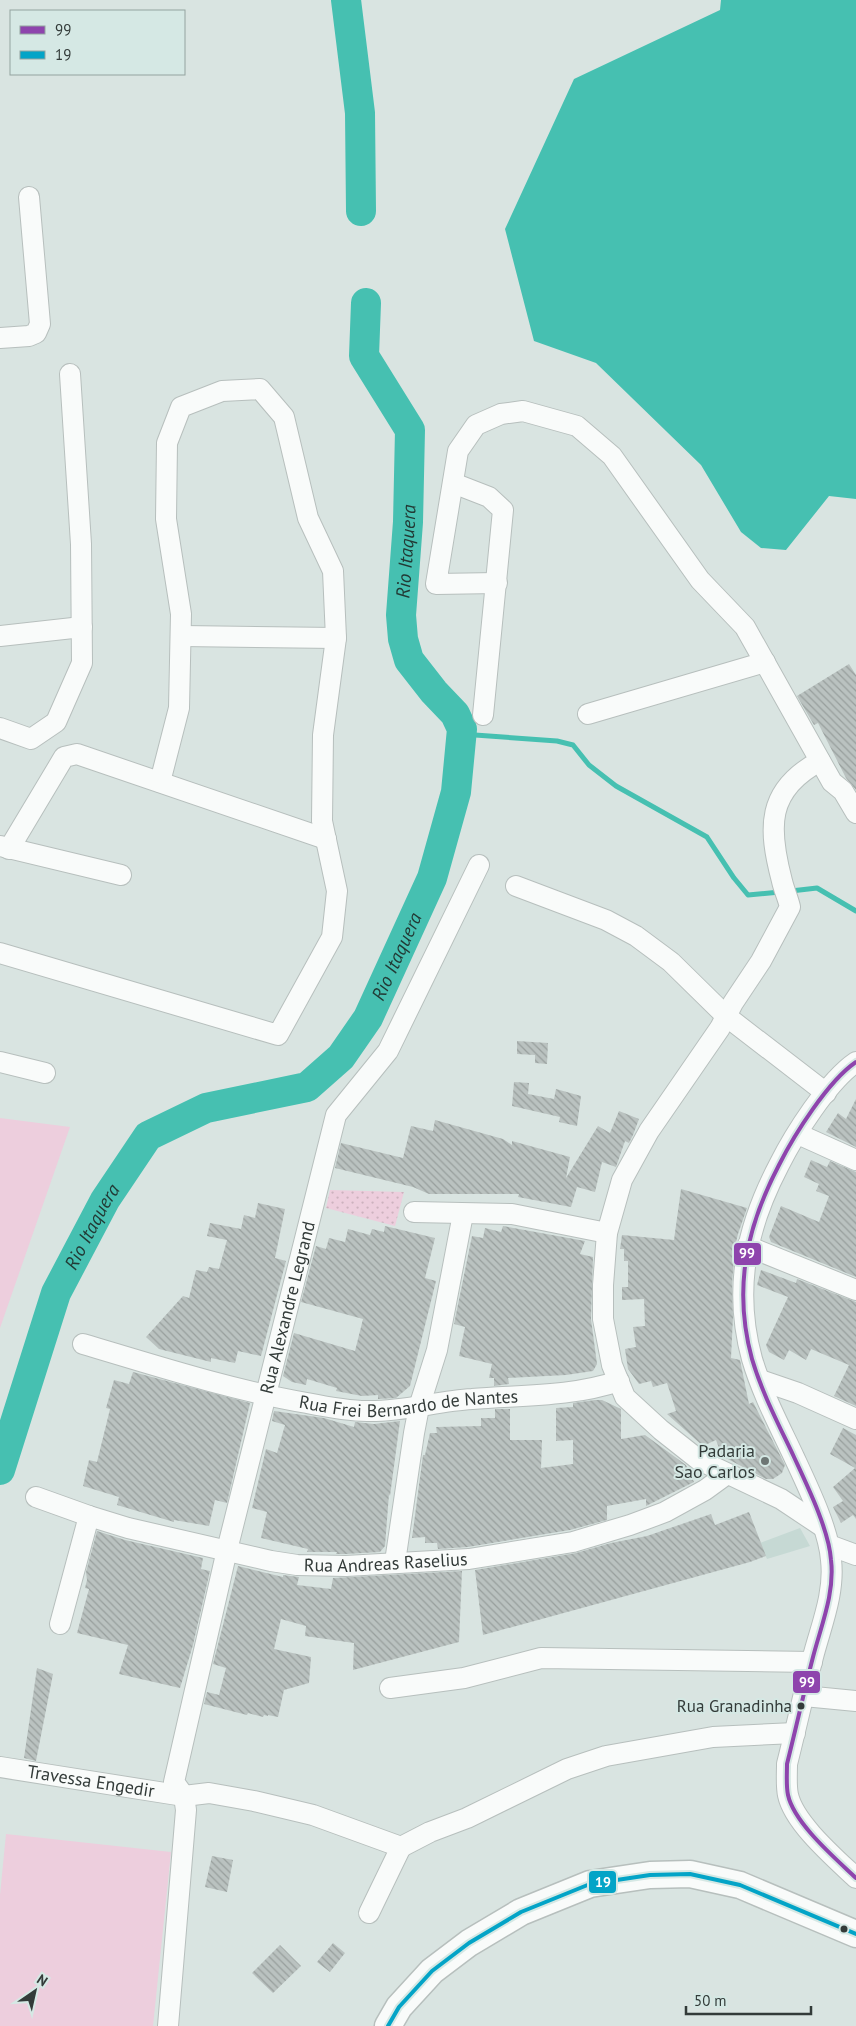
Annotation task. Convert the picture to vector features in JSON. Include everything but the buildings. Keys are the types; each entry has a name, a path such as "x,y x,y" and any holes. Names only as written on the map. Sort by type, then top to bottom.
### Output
{"main road":[{"path":"388,2026 399,2007 432,1971 469,1944 521,1912 590,1884 650,1875 690,1874 740,1884 856,1934"}],"street":[{"path":"0,338 29,336 36,333 40,324 29,197"},
{"path":"0,728 31,739 56,722 82,663 81,544 73,447 70,374"},
{"path":"0,953 278,1035 332,937 337,892 322,821 323,735 336,638 333,572 308,518 284,416 260,389 222,392 181,407 167,443 166,519 181,614 182,636 179,708 160,782"},
{"path":"496,583 436,584 458,451 476,425 501,414 523,411 577,426 612,456 700,580 745,627 832,782 843,791 856,813"},
{"path":"453,483 489,497 503,510 483,715"},
{"path":"0,636 82,627"},
{"path":"182,636 336,638"},
{"path":"588,714 765,662"},
{"path":"121,875 5,847 64,757 77,754 326,839"},
{"path":"820,761 803,770 784,792 777,804 772,822 773,838 790,907 761,961 720,1028 649,1131 622,1180 607,1233 603,1285 603,1319 612,1365 625,1397 661,1430 699,1460 781,1499 826,1536 856,1555"},
{"name":"Rua Alexandre Legrand","path":"168,2026 186,1810 179,1789 226,1550 336,1115 388,1051 479,865"},
{"path":"516,886 606,920 636,936 671,962 726,1016 826,1093"},
{"path":"0,1062 45,1073"},
{"path":"856,1062 826,1093 784,1156 765,1191 747,1246 742,1287 744,1318 752,1360 772,1411 807,1484 826,1536 832,1573 830,1592 787,1764 787,1793 791,1805 825,1848 856,1878"},
{"path":"798,1134 856,1160"},
{"path":"414,1212 512,1214 607,1233"},
{"path":"394,1562 406,1478 419,1407 437,1350 463,1214"},
{"path":"747,1246 856,1290"},
{"name":"Rua Frei Bernardo de Nantes","path":"83,1344 265,1395 364,1411 390,1411 452,1400 569,1393 619,1381"},
{"path":"760,1380 856,1419"},
{"name":"Rua Andreas Raselius","path":"36,1497 128,1528 226,1550 297,1565 346,1566 469,1559 573,1542 630,1525 665,1512 705,1490 727,1474"},
{"path":"60,1624 89,1516"},
{"path":"390,1688 464,1678 541,1658 812,1662"},
{"path":"804,1696 856,1701"},
{"path":"369,1913 401,1847 430,1832 467,1818 568,1769 606,1756 713,1738 795,1733"},
{"name":"Travessa Engedir","path":"0,1767 209,1793 254,1801 313,1815 401,1847"}],"shaded area":[{"path":"721,0 856,0 856,499 829,496 786,550 761,548 741,532 701,465 596,363 534,341 505,229 574,79 720,10"},
{"path":"0,1118 70,1127 0,1328"},
{"path":"330,1190 404,1192 395,1226 326,1208"},
{"path":"800,1528 810,1546 767,1559 760,1543"},
{"path":"6,1834 171,1852 153,2026 0,2026 0,1895"}],"waterway":[{"path":"346,0 360,113 361,211"},
{"name":"Rio Itaquera","path":"0,1470 56,1293 105,1200 148,1136 206,1108 307,1087 341,1057 368,1018 432,878 456,792 462,729 455,714 434,692 409,660 403,639 401,615 408,522 410,430 364,356 366,303"},
{"path":"461,734 557,741 573,745 589,765 616,786 707,837 734,878 748,895 780,892"},
{"path":"791,891 817,888 856,911"}],"transit line":[{"name":"99","path":"856,1062 823,1095 793,1139 779,1165 758,1212 746,1259 743,1283 746,1333 756,1372 817,1508 826,1535 831,1560 832,1572 829,1597 787,1764 788,1795 798,1817 816,1840 856,1878"},
{"name":"19","path":"388,2026 399,2007 432,1971 469,1943 521,1912 590,1884 650,1875 690,1874 740,1885 856,1934"}],"place":[{"name":"Padaria Sao Carlos","path":"765,1461"},
{"name":"Rua Granadinha","path":"801,1706"}]}
